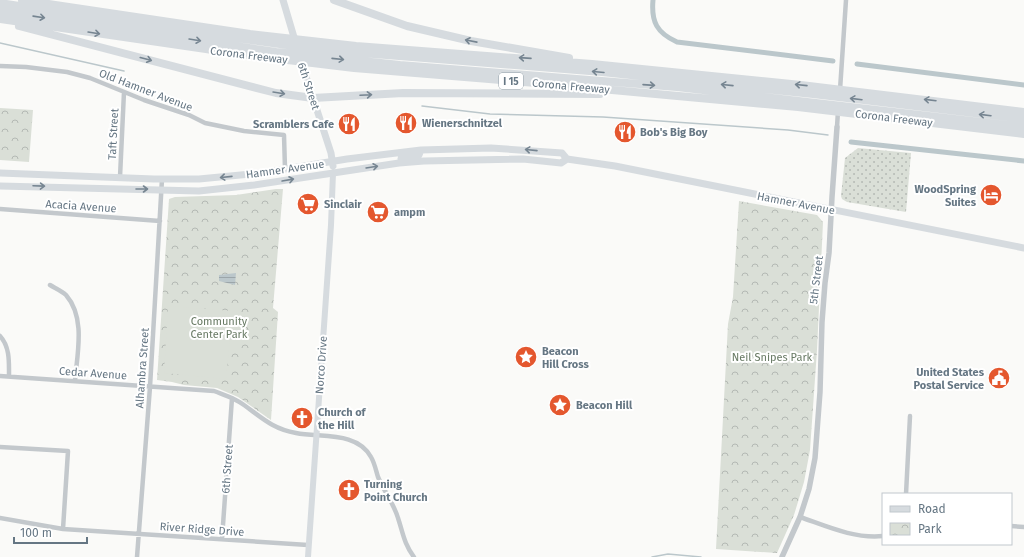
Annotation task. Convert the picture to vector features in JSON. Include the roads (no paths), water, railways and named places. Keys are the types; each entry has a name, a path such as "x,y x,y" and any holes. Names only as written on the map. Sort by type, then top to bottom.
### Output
{"highway":[{"name":"Corona Freeway","path":"22,0 250,34 356,46 592,64 801,85 1024,112"},
{"path":"334,0 407,26 472,41 562,56 592,64"},
{"path":"0,3 163,28 323,50 602,72 813,94 1024,119"},
{"path":"0,11 276,52 400,65 677,87 1024,127"},
{"name":"Corona Freeway","path":"0,20 247,55 354,68 536,82 798,107 1024,134"},
{"path":"0,20 276,93 313,98 411,93 577,93 677,96"}],"main road":[{"name":"6th Street","path":"283,0 331,154 333,173"},
{"name":"Hamner Avenue","path":"0,173 162,179 209,178 421,150 465,148 517,149 562,153 567,159 615,166 1024,248"},
{"path":"399,163 402,158 419,155 421,150"},
{"name":"Hamner Avenue","path":"0,186 209,190 281,181 399,163 465,159 523,159 561,163 567,159"},
{"name":"Norco Drive","path":"308,557 331,225 333,173"}],"street":[{"name":"5th Street","path":"782,557 800,517 809,489 815,458 820,392 824,283 829,253 846,0"},
{"name":"Old Hamner Avenue","path":"0,66 26,67 67,72 90,78 144,100 189,115 205,123 244,131 284,135 285,169"},
{"name":"Taft Street","path":"120,177 124,92"},
{"name":"Alhambra Street","path":"137,557 150,386 162,179"},
{"name":"Acacia Avenue","path":"0,209 160,221"},
{"path":"50,285 66,294 74,308 78,322 75,381"},
{"path":"0,336 9,355 10,376"},
{"name":"Cedar Avenue","path":"0,376 214,391 243,404 269,424 282,430 342,438 353,441 371,456 378,476 398,517 401,533 407,548 414,557"},
{"name":"6th Street","path":"222,539 232,398"},
{"path":"906,493 910,416"},
{"path":"0,447 68,451 63,529"},
{"path":"800,517 858,536 882,536"},
{"name":"River Ridge Drive","path":"0,518 63,529 308,545"},
{"path":"1012,526 1024,527"}],"waterway":[{"path":"653,0 654,21 660,31 670,39 677,42 833,61"},
{"path":"0,43 124,71"},
{"path":"857,64 1024,85"},
{"path":"422,106 490,114 603,117 788,130 828,135"},
{"path":"851,142 1024,161"},
{"path":"652,557 668,554 701,557"}],"place":[{"name":"Wienerschnitzel","path":"406,123"},
{"name":"Scramblers Cafe","path":"349,124"},
{"name":"Bob's Big Boy","path":"625,132"},
{"name":"WoodSpring Suites","path":"991,195"},
{"name":"Sinclair","path":"308,204"},
{"name":"ampm","path":"378,212"},
{"name":"Beacon Hill Cross","path":"526,357"},
{"name":"United States Postal Service","path":"999,378"},
{"name":"Beacon Hill","path":"560,405"},
{"name":"Church of the Hill","path":"302,418"},
{"name":"Turning Point Church","path":"349,490"}],"park label":[{"name":"Community Center Park","path":"219,327"},
{"name":"Neil Snipes Park","path":"772,357"}]}
